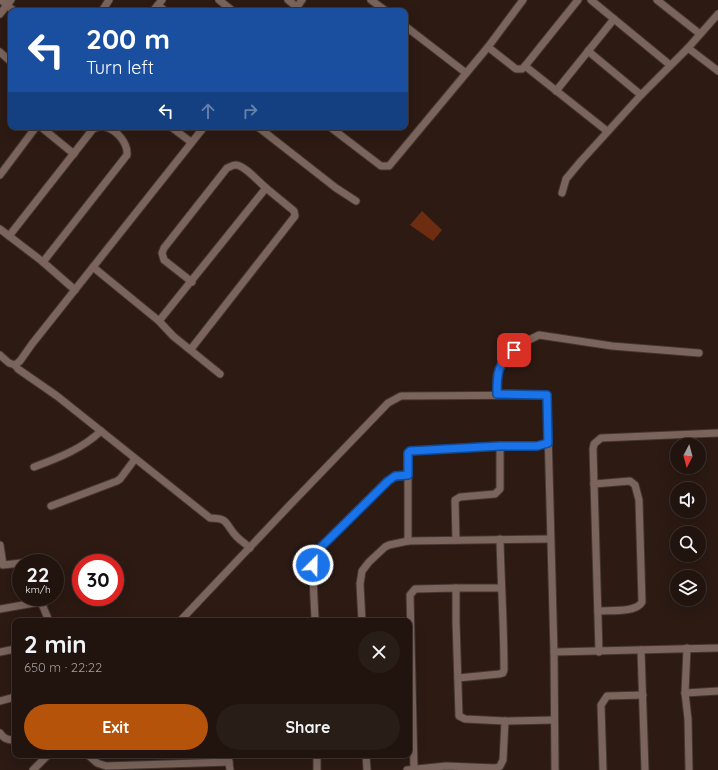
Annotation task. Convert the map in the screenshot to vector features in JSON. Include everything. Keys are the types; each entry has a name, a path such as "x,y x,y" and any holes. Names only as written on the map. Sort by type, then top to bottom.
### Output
{"street":[{"path":"0,14 9,2 1,0"},
{"path":"219,0 229,8"},
{"path":"288,0 294,8"},
{"path":"296,8 302,0"},
{"path":"371,0 382,8"},
{"path":"334,130 381,166 389,166 488,47 523,0"},
{"path":"488,47 516,69 522,69 578,0"},
{"path":"591,0 670,65"},
{"path":"657,0 700,34"},
{"path":"562,193 566,179 641,95 688,48 718,14"},
{"path":"556,91 614,19"},
{"path":"408,28 466,73"},
{"path":"688,48 718,71"},
{"path":"588,51 641,95"},
{"path":"0,52 8,59"},
{"path":"525,66 607,132"},
{"path":"0,175 34,130"},
{"path":"45,130 74,154"},
{"path":"9,236 92,130"},
{"path":"43,262 127,156 127,145 110,130"},
{"path":"176,130 191,142"},
{"path":"0,355 9,363 15,364 20,361 201,130"},
{"path":"263,130 336,188 356,201"},
{"path":"191,349 295,216 294,211 238,165 233,165 227,168 168,242 162,253 164,260 192,282"},
{"path":"160,321 266,188"},
{"path":"0,229 43,262 75,290"},
{"path":"93,267 160,321 173,336 191,349 220,374"},
{"path":"497,394 497,375 504,360 525,342 539,335 612,346 699,353"},
{"path":"15,364 18,369 57,396 210,518 225,520 237,537 250,548"},
{"path":"183,618 286,508 388,403 401,396 497,394 547,395 554,652 555,770"},
{"path":"34,467 66,455 92,440 101,431"},
{"path":"599,652 594,444 601,438 718,434"},
{"path":"408,541 408,453 410,451 500,446 537,446 548,443"},
{"path":"456,540 455,500 460,497 495,494 500,489 500,446"},
{"path":"51,506 117,481 135,459"},
{"path":"315,618 314,555 388,481 395,476 408,475"},
{"path":"594,484 630,481 635,485 639,500 642,602 638,607 632,609 598,611"},
{"path":"458,678 499,674 503,673 504,670 504,620 501,588 500,539"},
{"path":"362,618 360,584 362,571 385,547 408,541 550,539"},
{"path":"0,546 2,565 12,564"},
{"path":"456,588 459,716 464,719 505,721 554,720"},
{"path":"410,618 410,595 416,589 501,588"},
{"path":"0,609 12,606"},
{"path":"42,606 48,618"},
{"path":"686,648 685,693 688,719 688,770"},
{"path":"554,652 718,648"},
{"path":"0,652 12,650"},
{"path":"641,650 645,770"},
{"path":"685,693 718,692"},
{"path":"603,770 601,705 607,696 643,695"},
{"path":"0,701 12,698"},
{"path":"411,758 411,769 446,766 496,768 500,766 503,760 505,721"},
{"path":"0,733 3,737 12,740"},
{"path":"33,770 45,758"},
{"path":"91,758 97,763 106,766 154,767 228,758 230,770"},
{"path":"317,758 317,770"},
{"path":"366,758 367,770"}],"shaded area":[{"path":"422,211 442,230 433,241 410,225"}],"route":[{"path":"313,565 314,555 317,551 353,514 391,478 395,476 408,475 408,453 410,451 500,446 537,446 548,443 547,395 497,394 497,375 504,360 514,350"}]}
